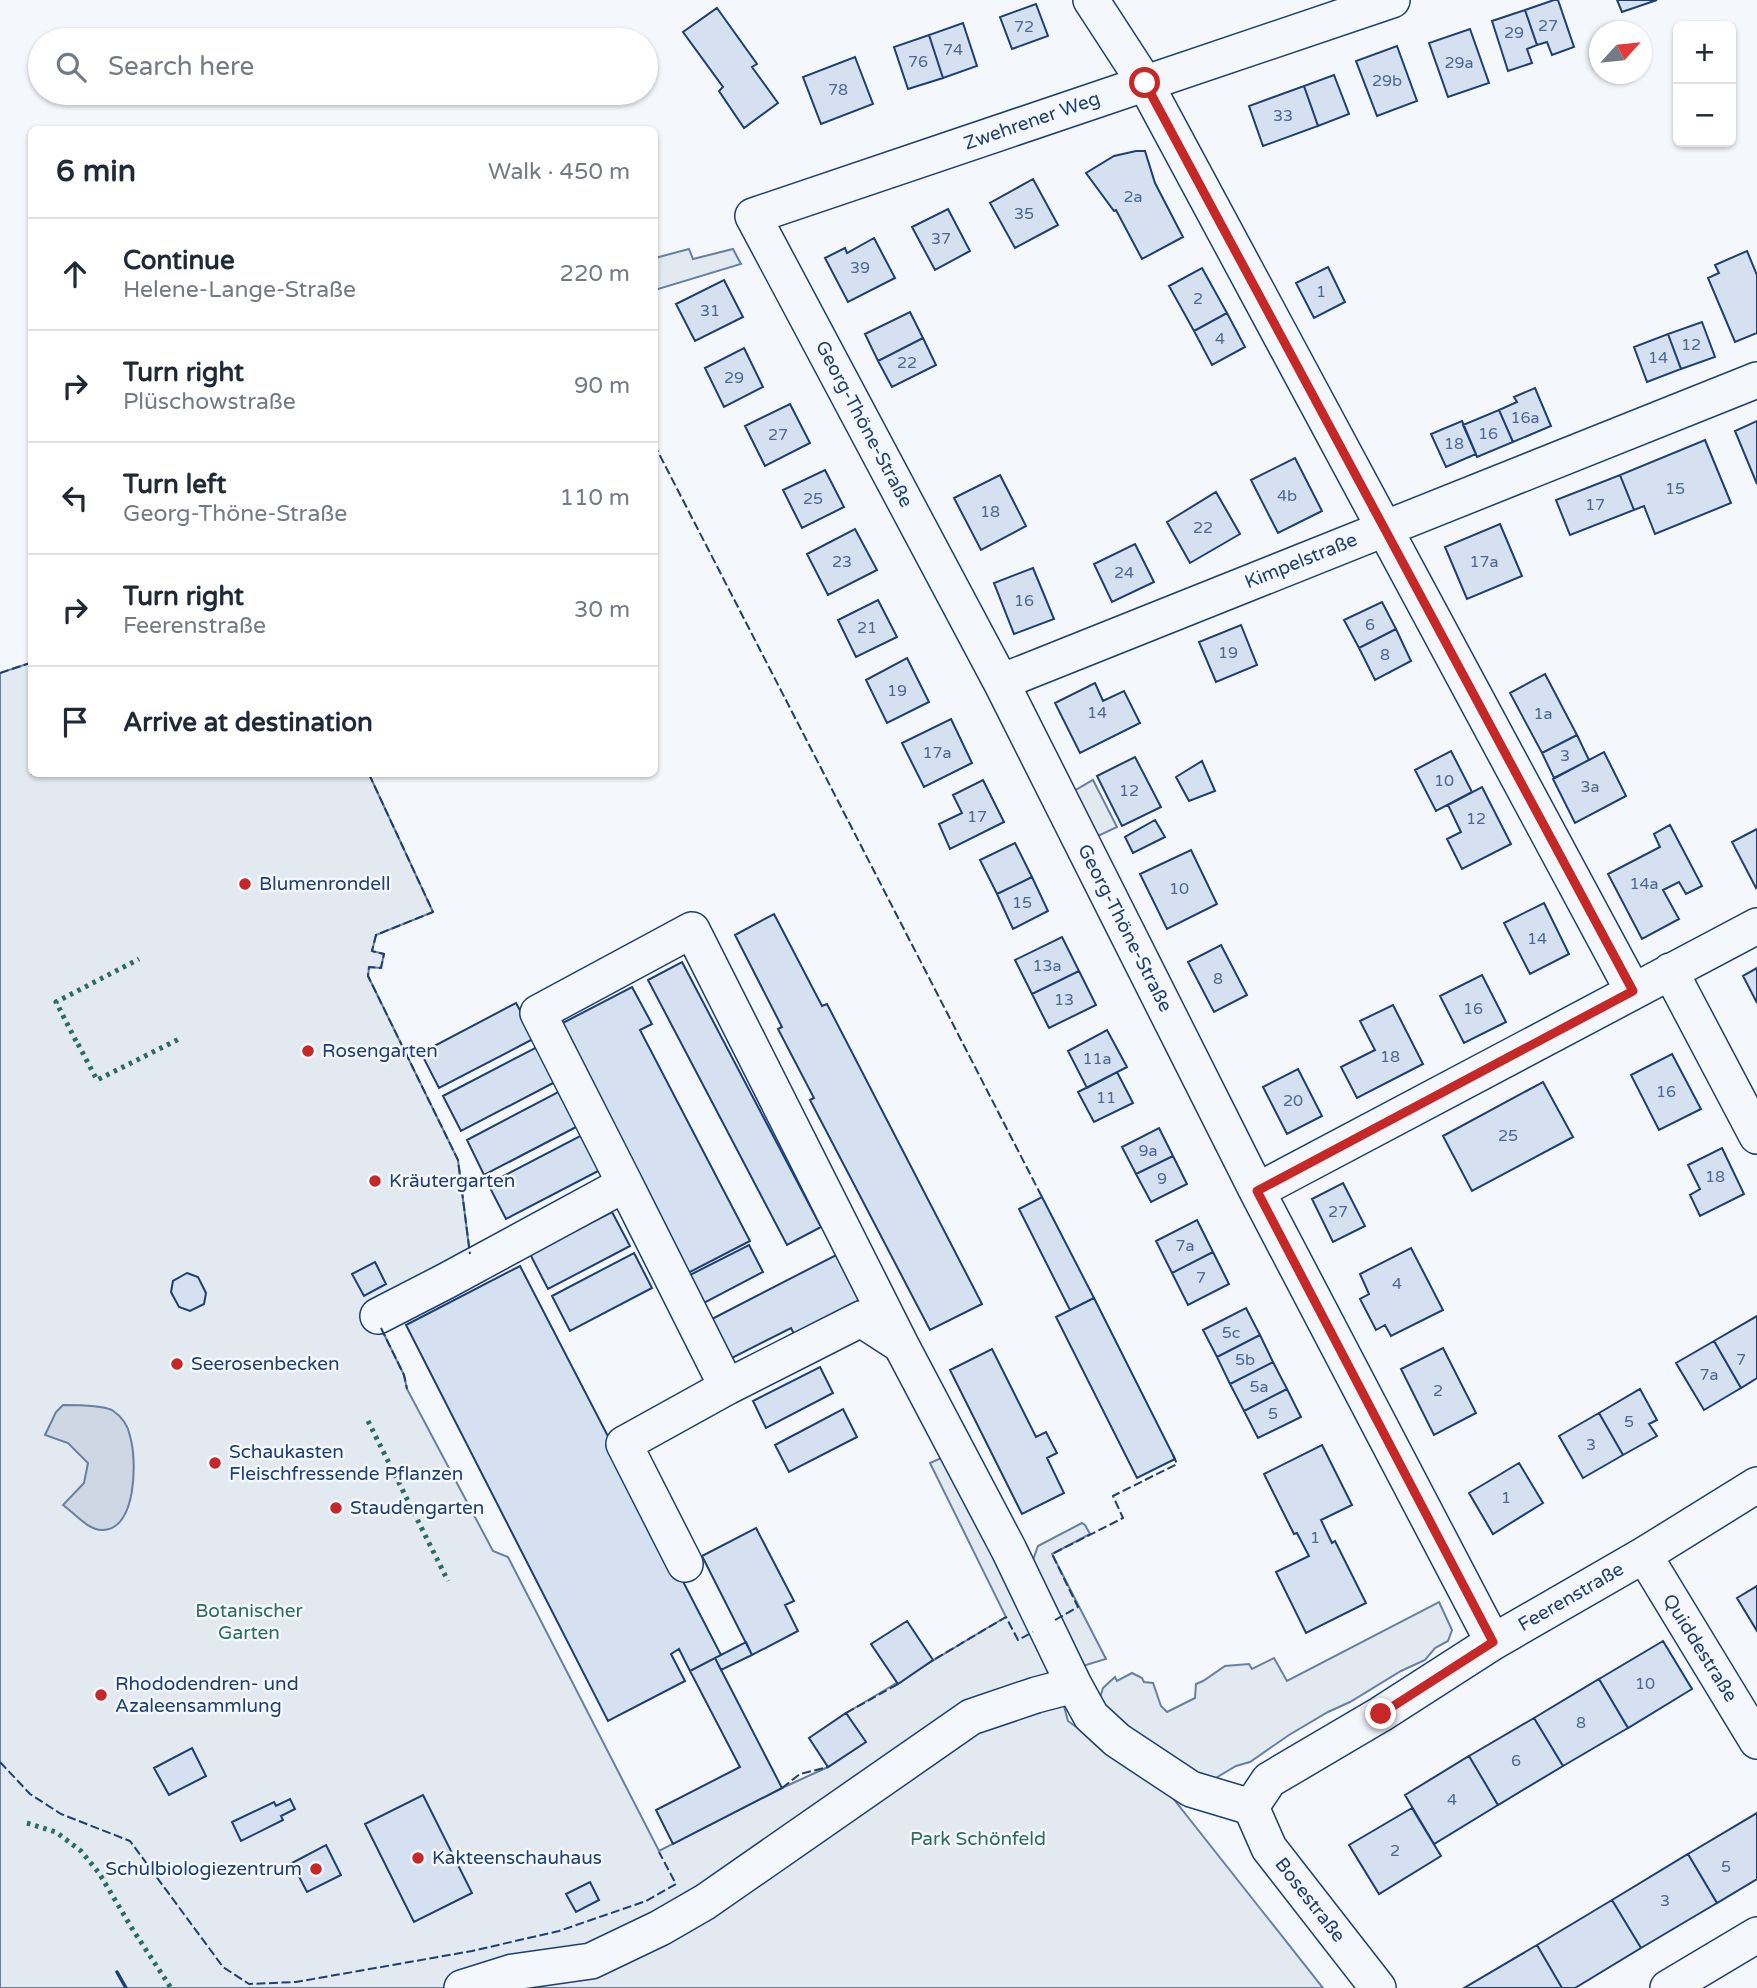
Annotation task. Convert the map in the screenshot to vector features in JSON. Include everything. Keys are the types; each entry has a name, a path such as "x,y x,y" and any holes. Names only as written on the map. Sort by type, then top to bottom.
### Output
{"street":[{"path":"1091,0 1145,83 1633,991"},
{"name":"Zwehrener Weg","path":"753,216 1392,0"},
{"name":"Georg-Thöne-Straße","path":"753,216 1001,682 1257,1191 1493,1642"},
{"name":"Kimpelstraße","path":"1001,682 1757,380"},
{"path":"1257,1191 1757,926"},
{"path":"727,1387 538,1013 692,930 1091,1716 1117,1741 1191,1789 1251,1807"},
{"path":"1670,971 1757,1136"},
{"path":"377,1315 446,1281 625,1184"},
{"path":"685,1564 624,1444 861,1318 901,1345"},
{"name":"Feerenstraße","path":"1251,1807 1269,1780 1381,1714 1493,1642 1644,1555 1757,1485"},
{"name":"Quiddestraße","path":"1644,1555 1757,1741"},
{"path":"462,1988 513,1972 591,1961 660,1928 705,1902 971,1717 1074,1685"},
{"name":"Bosestraße","path":"1251,1807 1269,1848 1378,1988"},
{"path":"1668,1988 1757,1935"}],"green space":[{"path":"689,249 693,259 733,249 741,264 658,289 658,257"},
{"name":"Botanischer Garten","path":"28,664 28,777 370,777 433,912 376,935 372,951 384,954 381,968 369,967 368,976 458,1160 470,1255 380,1326 404,1375 407,1389 493,1551 508,1557 659,1851 828,1767 865,1742 846,1713 1006,1617 930,1463 941,1458 949,1461 1058,1684 1068,1721 1172,1797 1323,1988 0,1988 0,673"},
{"path":"1093,780 1117,827 1098,836 1074,791"},
{"path":"1082,1523 1090,1534 1052,1554 1106,1659 1076,1668 1033,1560 1038,1546"},
{"path":"1439,1602 1452,1630 1448,1641 1435,1648 1425,1660 1328,1712 1250,1762 1236,1766 1214,1779 1200,1779 1103,1710 1099,1701 1103,1688 1115,1677 1117,1681 1132,1673 1144,1682 1153,1683 1161,1706 1167,1712 1195,1698 1196,1684 1225,1666 1249,1664 1252,1669 1274,1658 1287,1681"}],"shaded area":[{"path":"63,1405 107,1408 121,1418 128,1428 134,1460 132,1491 123,1518 114,1527 103,1530 92,1528 63,1505 84,1483 88,1463 68,1443 45,1435 56,1412"}],"building":[{"path":"1558,0 1574,47 1552,55 1547,42 1537,45 1525,10"},
{"path":"1617,0 1657,0 1622,12"},
{"path":"1036,4 1048,36 1012,49 1000,17"},
{"path":"717,8 757,64 752,67 778,103 744,128 719,91 723,87 683,32"},
{"path":"1525,10 1537,45 1527,49 1532,63 1508,71 1492,21"},
{"path":"963,23 977,66 943,78 929,35"},
{"path":"1470,29 1489,83 1448,97 1429,43"},
{"path":"929,35 943,78 908,89 894,47"},
{"path":"1397,46 1417,101 1377,116 1356,61"},
{"path":"855,57 873,104 821,124 803,77"},
{"path":"1334,75 1349,114 1318,126 1304,86"},
{"path":"1304,86 1318,126 1263,146 1249,106"},
{"path":"1145,151 1155,183 1183,237 1142,259 1116,210 1114,211 1086,173 1114,156"},
{"path":"1033,179 1058,225 1015,248 990,203"},
{"path":"948,209 970,251 935,270 912,227"},
{"path":"874,238 895,278 848,302 825,258 845,248 847,253"},
{"path":"1747,251 1757,275 1757,333 1735,342 1708,278 1719,273 1715,265"},
{"path":"1328,267 1345,302 1314,318 1296,283"},
{"path":"1202,268 1227,313 1194,331 1169,286"},
{"path":"724,280 743,317 695,341 676,304"},
{"path":"910,312 923,338 878,361 865,334"},
{"path":"1227,313 1245,347 1212,365 1194,331"},
{"path":"1702,322 1715,357 1681,369 1668,334"},
{"path":"1668,334 1681,369 1647,382 1634,347"},
{"path":"923,338 936,365 892,387 878,361"},
{"path":"744,348 763,387 724,407 705,368"},
{"path":"1535,388 1551,426 1513,442 1499,410 1517,402 1514,397"},
{"path":"790,404 810,443 765,466 745,426"},
{"path":"1499,410 1513,442 1477,457 1463,425"},
{"path":"1462,421 1476,454 1446,467 1431,434"},
{"path":"1757,421 1757,484 1735,431"},
{"path":"1705,440 1731,503 1655,534 1644,506 1634,510 1620,475"},
{"path":"1295,458 1322,511 1278,533 1251,480"},
{"path":"825,470 844,507 802,528 783,490"},
{"path":"1000,475 1026,526 981,550 954,498"},
{"path":"1620,475 1634,510 1570,535 1556,500"},
{"path":"1216,492 1240,534 1190,563 1167,522"},
{"path":"1500,524 1522,576 1467,599 1445,547"},
{"path":"855,529 877,570 828,595 807,554"},
{"path":"1135,544 1154,582 1112,602 1094,564"},
{"path":"1033,568 1054,619 1014,634 994,583"},
{"path":"878,600 897,637 856,657 838,620"},
{"path":"1382,602 1396,629 1359,648 1344,620"},
{"path":"1241,625 1257,665 1216,682 1199,642"},
{"path":"1396,629 1411,661 1375,680 1359,648"},
{"path":"907,658 929,702 887,723 866,680"},
{"path":"1545,674 1577,735 1542,753 1510,693"},
{"path":"1095,683 1103,701 1124,691 1140,723 1080,753 1055,703"},
{"path":"951,719 972,763 924,787 902,743"},
{"path":"1577,735 1589,760 1554,778 1542,753"},
{"path":"1451,751 1472,792 1436,811 1415,770"},
{"path":"1604,752 1626,796 1575,823 1553,779"},
{"path":"1135,757 1161,807 1122,826 1097,776"},
{"path":"1202,761 1215,791 1189,801 1176,777"},
{"path":"983,780 1004,822 950,849 939,824 962,813 953,795"},
{"path":"1482,787 1511,844 1462,869 1447,839 1461,832 1448,805"},
{"path":"1155,820 1165,837 1133,853 1125,837"},
{"path":"1670,825 1702,886 1686,894 1679,882 1663,890 1679,919 1642,939 1608,874 1660,847 1654,834"},
{"path":"1757,829 1757,887 1756,888 1732,842"},
{"path":"1015,843 1032,877 997,894 980,860"},
{"path":"1191,850 1217,904 1167,929 1140,874"},
{"path":"1032,877 1048,911 1013,929 997,894"},
{"path":"1544,903 1569,954 1530,974 1504,923"},
{"path":"774,914 822,1006 827,1004 982,1304 930,1330 810,1100 814,1098 778,1029 782,1027 735,935"},
{"path":"1062,937 1079,971 1032,994 1015,960"},
{"path":"1221,945 1247,995 1214,1012 1188,962"},
{"path":"682,962 821,1227 787,1245 648,980"},
{"path":"1757,968 1757,1003 1743,976"},
{"path":"1079,971 1096,1005 1049,1028 1032,994"},
{"path":"1482,975 1506,1022 1464,1043 1440,996"},
{"path":"632,987 652,1024 640,1030 750,1241 686,1274 557,1026"},
{"path":"516,1003 535,1038 439,1088 421,1053"},
{"path":"1393,1005 1423,1064 1357,1098 1341,1067 1375,1050 1360,1021"},
{"path":"1107,1030 1127,1067 1087,1088 1068,1051"},
{"path":"539,1046 557,1081 461,1131 443,1096"},
{"path":"1672,1054 1701,1109 1659,1130 1631,1075"},
{"path":"1298,1069 1322,1116 1287,1134 1263,1087"},
{"path":"1117,1072 1133,1103 1094,1122 1078,1092"},
{"path":"1543,1082 1573,1137 1472,1191 1443,1136"},
{"path":"562,1090 580,1125 484,1175 467,1140"},
{"path":"1159,1128 1173,1156 1136,1174 1122,1147"},
{"path":"584,1134 602,1169 506,1219 488,1184"},
{"path":"1722,1148 1744,1194 1700,1216 1690,1195 1700,1189 1688,1165"},
{"path":"1173,1156 1187,1184 1151,1202 1136,1174"},
{"path":"1343,1183 1365,1226 1333,1242 1312,1199"},
{"path":"1042,1197 1094,1298 1070,1310 1019,1209"},
{"path":"612,1212 630,1246 548,1289 530,1254"},
{"path":"1197,1220 1213,1252 1172,1273 1156,1241"},
{"path":"749,1245 763,1272 702,1304 688,1276"},
{"path":"1411,1248 1443,1310 1391,1336 1385,1325 1376,1330 1360,1299 1369,1294 1360,1274"},
{"path":"842,1252 866,1297 794,1334 791,1328 730,1359 710,1320"},
{"path":"1213,1252 1229,1284 1188,1305 1172,1273"},
{"path":"634,1253 652,1288 570,1331 552,1296"},
{"path":"375,1262 386,1284 364,1296 352,1274"},
{"path":"520,1266 721,1655 690,1671 679,1649 671,1654 685,1681 608,1721 406,1325"},
{"path":"187,1273 198,1277 206,1293 204,1304 190,1311 179,1307 171,1292 173,1281"},
{"path":"1094,1298 1175,1459 1137,1478 1056,1317"},
{"path":"1246,1308 1260,1335 1217,1357 1203,1330"},
{"path":"1757,1316 1757,1378 1741,1388 1714,1341"},
{"path":"1260,1335 1273,1362 1230,1384 1217,1357"},
{"path":"1714,1341 1741,1388 1704,1410 1676,1363"},
{"path":"1443,1348 1476,1413 1434,1435 1401,1369"},
{"path":"992,1349 1036,1437 1046,1432 1057,1453 1047,1458 1064,1493 1022,1514 950,1370"},
{"path":"1273,1362 1287,1389 1244,1411 1230,1384"},
{"path":"820,1367 833,1393 766,1428 753,1401"},
{"path":"1287,1389 1301,1417 1258,1438 1244,1411"},
{"path":"1640,1389 1657,1420 1649,1424 1657,1436 1623,1455 1599,1413"},
{"path":"843,1409 857,1437 789,1472 775,1445"},
{"path":"1599,1413 1623,1455 1583,1478 1559,1436"},
{"path":"1322,1445 1352,1505 1321,1520 1332,1543 1335,1541 1366,1603 1306,1633 1276,1572 1309,1556 1297,1533 1294,1534 1264,1474"},
{"path":"1519,1463 1543,1503 1493,1534 1469,1493"},
{"path":"756,1528 794,1601 785,1605 798,1631 752,1655 702,1556"},
{"path":"1757,1586 1757,1631 1737,1598"},
{"path":"907,1621 933,1660 898,1684 871,1644"},
{"path":"1663,1641 1692,1689 1628,1728 1599,1679"},
{"path":"746,1642 752,1655 721,1670 715,1658"},
{"path":"715,1658 782,1788 673,1844 656,1810 740,1767 690,1671"},
{"path":"1599,1679 1628,1728 1563,1766 1534,1718"},
{"path":"846,1713 866,1742 828,1767 809,1738"},
{"path":"1534,1718 1563,1766 1498,1805 1469,1756"},
{"path":"192,1748 206,1776 169,1795 154,1768"},
{"path":"1469,1756 1498,1805 1434,1844 1405,1795"},
{"name":"Kakteenschauhaus","path":"423,1795 472,1893 414,1922 365,1824"},
{"path":"290,1799 295,1809 281,1816 283,1820 241,1841 232,1822 274,1802 276,1806"},
{"path":"1412,1808 1441,1856 1379,1894 1349,1845"},
{"path":"1757,1813 1757,1879 1717,1903 1688,1854"},
{"name":"Schulbiologiezentrum","path":"326,1845 341,1875 307,1892 292,1863"},
{"path":"1688,1854 1717,1903 1641,1948 1612,1900"},
{"path":"590,1882 599,1900 576,1912 566,1894"},
{"path":"1612,1900 1641,1948 1575,1988 1562,1988 1537,1945"},
{"path":"1537,1945 1562,1988 1464,1988"}],"hedge":[{"path":"76,1041 56,1002 139,959"},
{"path":"78,1044 97,1080 179,1039"},
{"path":"368,1421 448,1581"},
{"path":"27,1823 56,1832 81,1851 99,1873 171,1988"}],"fence":[{"path":"658,452 1043,1199"},
{"path":"0,673 28,664"},
{"path":"370,777 433,912 376,935 372,951 384,954 381,968 369,967 368,976 458,1160 470,1254"},
{"path":"381,1328 404,1375 407,1389"},
{"path":"1055,1620 1078,1607 1052,1554 1123,1518 1113,1496 1177,1464 1173,1455"},
{"path":"935,1659 1006,1617 1018,1640 1033,1632"},
{"path":"846,1713 898,1684"},
{"path":"0,1762 30,1794 61,1814 130,1841 223,1967 249,1984 296,1982 472,1951 559,1931 646,1901 676,1884 659,1852"},
{"path":"782,1788 800,1774 828,1767"}],"wall":[{"path":"117,1972 126,1988"}],"place":[{"name":"Blumenrondell","path":"245,884"},
{"name":"Rosengarten","path":"308,1051"},
{"name":"Kräutergarten","path":"375,1181"},
{"name":"Seerosenbecken","path":"177,1364"},
{"name":"Schaukasten Fleischfressende Pflanzen","path":"215,1463"},
{"name":"Staudengarten","path":"336,1508"},
{"name":"Rhododendren- und Azaleensammlung","path":"101,1695"},
{"name":"Kakteenschauhaus","path":"418,1858"},
{"name":"Schulbiologiezentrum","path":"316,1869"}],"route":[{"path":"1145,83 1633,991 1257,1191 1493,1642 1381,1714"}],"park label":[{"name":"Park Schönfeld","path":"978,1839"}]}
